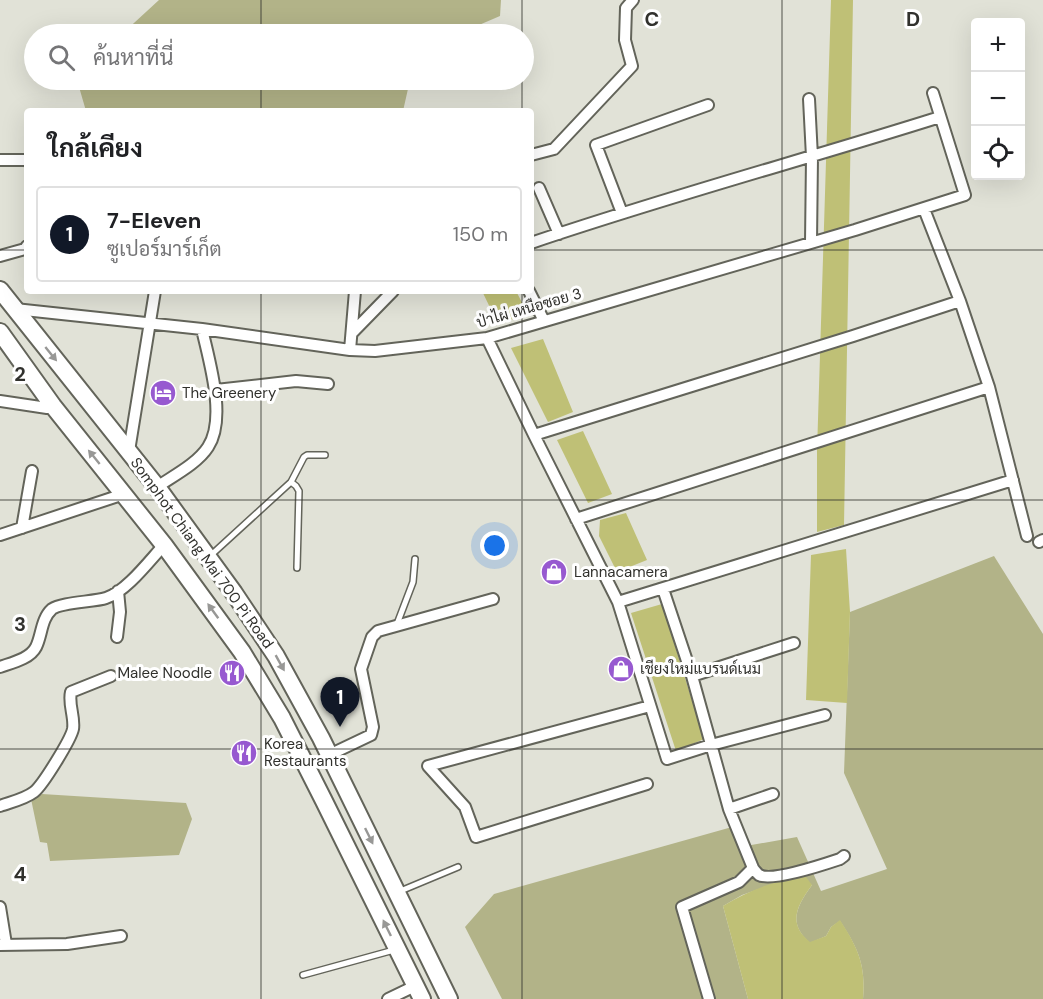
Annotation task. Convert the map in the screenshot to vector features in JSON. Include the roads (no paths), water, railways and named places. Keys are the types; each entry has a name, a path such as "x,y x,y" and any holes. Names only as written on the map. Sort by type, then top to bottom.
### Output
{"main road":[{"name":"Somphot Chiang Mai 700 Pi Road","path":"0,290 157,487 234,593 276,656 329,755 449,999"},
{"name":"Somphot Chiang Mai 700 Pi Road","path":"0,332 53,406 164,545 242,652 282,718 397,949 417,994"}],"street":[{"path":"534,154 554,148 632,66 624,40 626,8 633,0"},
{"path":"534,242 622,213 940,117 933,93"},
{"path":"810,99 816,240"},
{"path":"622,213 596,145 708,105"},
{"name":"ป่าไผ่ เหนือซอย 3","path":"15,309 202,329 350,350 375,351 487,338 855,230 965,195 940,117"},
{"path":"0,160 24,160"},
{"path":"539,188 559,234"},
{"path":"924,209 960,301 989,387 1027,536"},
{"path":"0,256 24,249"},
{"path":"129,451 154,294"},
{"path":"350,350 355,294"},
{"path":"352,333 390,294"},
{"path":"530,294 544,321"},
{"path":"534,435 960,301"},
{"path":"157,487 192,464 208,447 215,428 216,390 202,329"},
{"path":"487,338 618,602 667,759 825,715"},
{"path":"216,390 296,381 328,384"},
{"path":"576,519 989,387"},
{"path":"0,401 47,408 53,406"},
{"path":"22,528 32,471"},
{"path":"618,602 1013,480"},
{"path":"0,535 124,494"},
{"path":"0,667 22,659 35,648 42,626 53,609 71,603 108,598 123,589 164,545"},
{"path":"663,589 692,676 729,809 753,868 760,876 767,877 806,870 844,856"},
{"path":"117,637 120,612 118,591"},
{"path":"329,755 373,732 361,669 372,637 378,631 493,599"},
{"path":"692,676 794,643"},
{"path":"0,806 33,793 43,783 73,731 69,697 71,692 111,676"},
{"path":"647,784 476,837 465,807 428,766 650,706"},
{"path":"729,809 773,794"},
{"path":"709,999 682,907 740,882 753,868"},
{"path":"0,907 3,944 67,944 120,936"},
{"path":"388,999 417,994"}],"lane":[{"path":"208,557 291,482 304,457 325,455"},
{"path":"291,482 299,491 297,568"},
{"path":"396,626 413,582 415,559"},
{"path":"397,892 458,867"},
{"path":"303,975 397,949"}],"place":[{"name":"The Greenery","path":"163,393"},
{"name":"Lannacamera","path":"554,572"},
{"name":"เชียงใหม่แบรนด์เนม","path":"621,669"},
{"name":"Malee Noodle","path":"232,673"},
{"name":"7-Eleven","path":"340,727"},
{"name":"Korea Restaurants","path":"244,753"}]}
